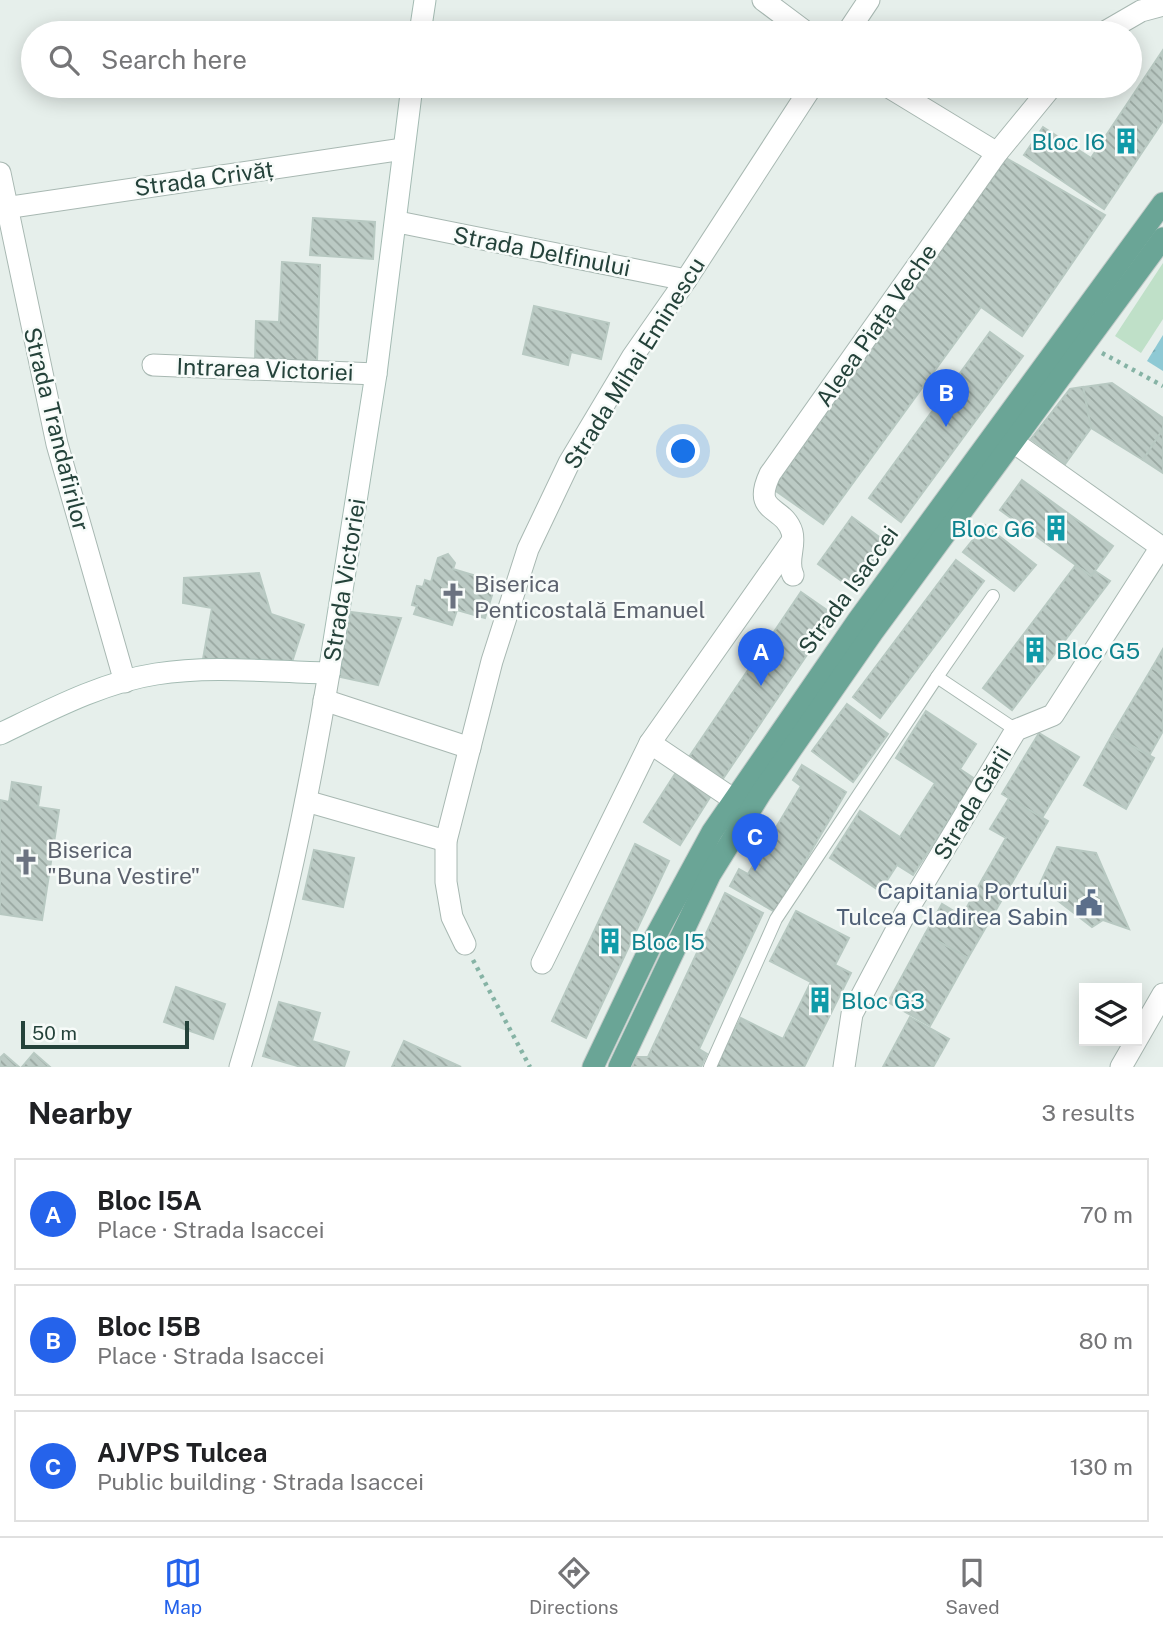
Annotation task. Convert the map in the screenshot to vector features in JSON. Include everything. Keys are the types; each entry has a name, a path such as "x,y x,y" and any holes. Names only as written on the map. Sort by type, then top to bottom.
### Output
{"main road":[{"name":"Strada Isaccei","path":"593,1067 691,866 733,799 866,609 1163,203"},
{"name":"Strada Isaccei","path":"619,1067 710,875 725,849 873,632 1163,238"}],"street":[{"path":"422,21 425,0"},
{"path":"764,0 791,21"},
{"path":"855,21 869,0"},
{"path":"1124,21 1141,11 1163,5"},
{"name":"Strada Victoriei","path":"240,1067 270,969 306,801 329,673 398,222 403,149 410,98"},
{"name":"Strada Mihai Eminescu","path":"465,944 452,916 446,882 446,841 492,662 528,549 569,463 633,356 686,280 804,98"},
{"path":"907,98 997,153"},
{"name":"Aleea Piața Veche","path":"799,531 770,511 764,500 765,485 770,474 997,153 1042,98"},
{"name":"Strada Crivăț","path":"5,208 403,149"},
{"name":"Strada Trandafirilor","path":"0,173 5,208 57,444 125,682"},
{"name":"Strada Delfinului","path":"398,222 686,280"},
{"name":"Intrarea Victoriei","path":"153,365 376,374"},
{"name":"Strada Gării","path":"844,1067 852,1014 905,914 1016,730 1054,715 1161,547 1012,441"},
{"path":"793,575 790,567 799,531"},
{"path":"542,963 650,743 799,531"},
{"path":"0,734 125,682 155,674 195,671 329,673"},
{"path":"324,700 470,748"},
{"path":"650,743 733,799"},
{"path":"306,801 446,841"},
{"path":"1121,1067 1163,994"}],"lane":[{"path":"710,1067 776,919 993,597"},
{"path":"937,677 1016,730"}],"path":[{"path":"1095,348 1163,386"},
{"path":"465,944 530,1067"}],"green space":[{"path":"1163,263 1163,319 1141,353 1115,336"}],"water":[{"path":"1163,335 1163,371 1147,361"}],"building":[{"name":"Bloc I6","path":"1163,50 1163,121 1104,209 1024,155 1043,127 1091,158 1131,98 1142,98 1142,82"},
{"path":"1006,158 1105,215 1022,336 981,307 823,524 773,489"},
{"path":"313,218 375,222 373,259 310,255"},
{"path":"282,262 320,265 317,362 255,360 256,321 279,322"},
{"path":"534,306 609,323 601,359 571,352 568,365 523,354"},
{"path":"990,332 1023,356 901,522 869,498"},
{"path":"1112,383 1163,418 1163,429 1143,460 1091,428 1083,387"},
{"path":"1083,387 1091,428 1065,464 1031,439 1070,389"},
{"path":"1163,429 1163,473 1143,460"},
{"name":"Bloc G6","path":"1022,480 1113,546 1091,576 1000,510"},
{"path":"852,517 886,542 853,589 818,564"},
{"path":"985,525 1036,565 1014,591 963,552"},
{"name":"Biserica Penticostală Emanuel","path":"448,554 455,563 453,569 496,582 485,618 457,610 452,625 414,614 417,606 412,605 417,586 423,587 425,580 431,582 438,558"},
{"path":"956,560 984,581 880,718 853,697"},
{"name":"Bloc G5","path":"1076,565 1091,576 1095,571 1110,581 1012,710 983,688"},
{"path":"259,573 271,614 304,625 292,662 203,659 212,608 183,603 184,578"},
{"path":"801,592 834,615 722,780 689,757"},
{"path":"351,612 401,618 378,685 336,676"},
{"path":"1163,649 1163,674 1152,668"},
{"path":"1152,668 1163,674 1163,731 1149,756 1112,735"},
{"path":"847,704 888,734 853,782 812,751"},
{"path":"926,711 976,744 960,769 975,779 913,875 897,865 880,891 830,858 860,811 900,837 935,783 896,758"},
{"path":"1039,733 1079,757 1042,818 1002,794"},
{"path":"1112,735 1154,758 1126,809 1084,785"},
{"path":"802,765 846,792 775,912 730,886 739,869 748,874 801,786 793,780"},
{"path":"677,771 712,794 680,845 644,822"},
{"name":"Biserica \"Buna Vestire\"","path":"12,782 41,787 38,807 59,810 42,920 0,914 0,800 9,802"},
{"path":"1009,798 1048,821 1007,891 983,878 1006,838 990,829"},
{"name":"Bloc I5","path":"635,844 669,861 586,1038 552,1021"},
{"name":"Capitania Portului Tulcea Cladirea Sabin","path":"1057,847 1096,853 1129,929 1103,920 1092,927 1039,886"},
{"path":"314,850 354,858 343,907 303,899"},
{"path":"983,878 1007,891 968,958 925,934 942,904 962,916"},
{"path":"725,893 763,913 699,1049 707,1054 701,1067 632,1067 636,1057 648,1057"},
{"name":"Bloc G3","path":"796,911 849,938 835,965 851,973 804,1067 715,1067 741,1018 783,1039 811,982 770,961"},
{"path":"925,934 968,958 930,1026 888,1002"},
{"path":"176,987 225,1004 213,1039 164,1022"},
{"path":"279,1002 320,1013 312,1041 349,1052 344,1067 301,1067 263,1056"},
{"path":"910,1017 949,1039 933,1067 883,1067"},
{"path":"404,1041 461,1067 392,1067"},
{"path":"34,1053 50,1067 22,1067"},
{"path":"4,1054 19,1067 0,1067 0,1058"}],"place":[{"name":"Bloc I6","path":"1126,141"},
{"name":"Bloc I5B","path":"946,427"},
{"name":"Bloc G6","path":"1056,528"},
{"name":"Biserica Penticostală Emanuel","path":"453,596"},
{"name":"Bloc G5","path":"1035,650"},
{"name":"Bloc I5A","path":"761,686"},
{"name":"Biserica \"Buna Vestire\"","path":"26,862"},
{"name":"AJVPS Tulcea","path":"755,871"},
{"name":"Capitania Portului Tulcea Cladirea Sabin","path":"1089,903"},
{"name":"Bloc I5","path":"610,941"},
{"name":"Bloc G3","path":"820,1000"}]}
